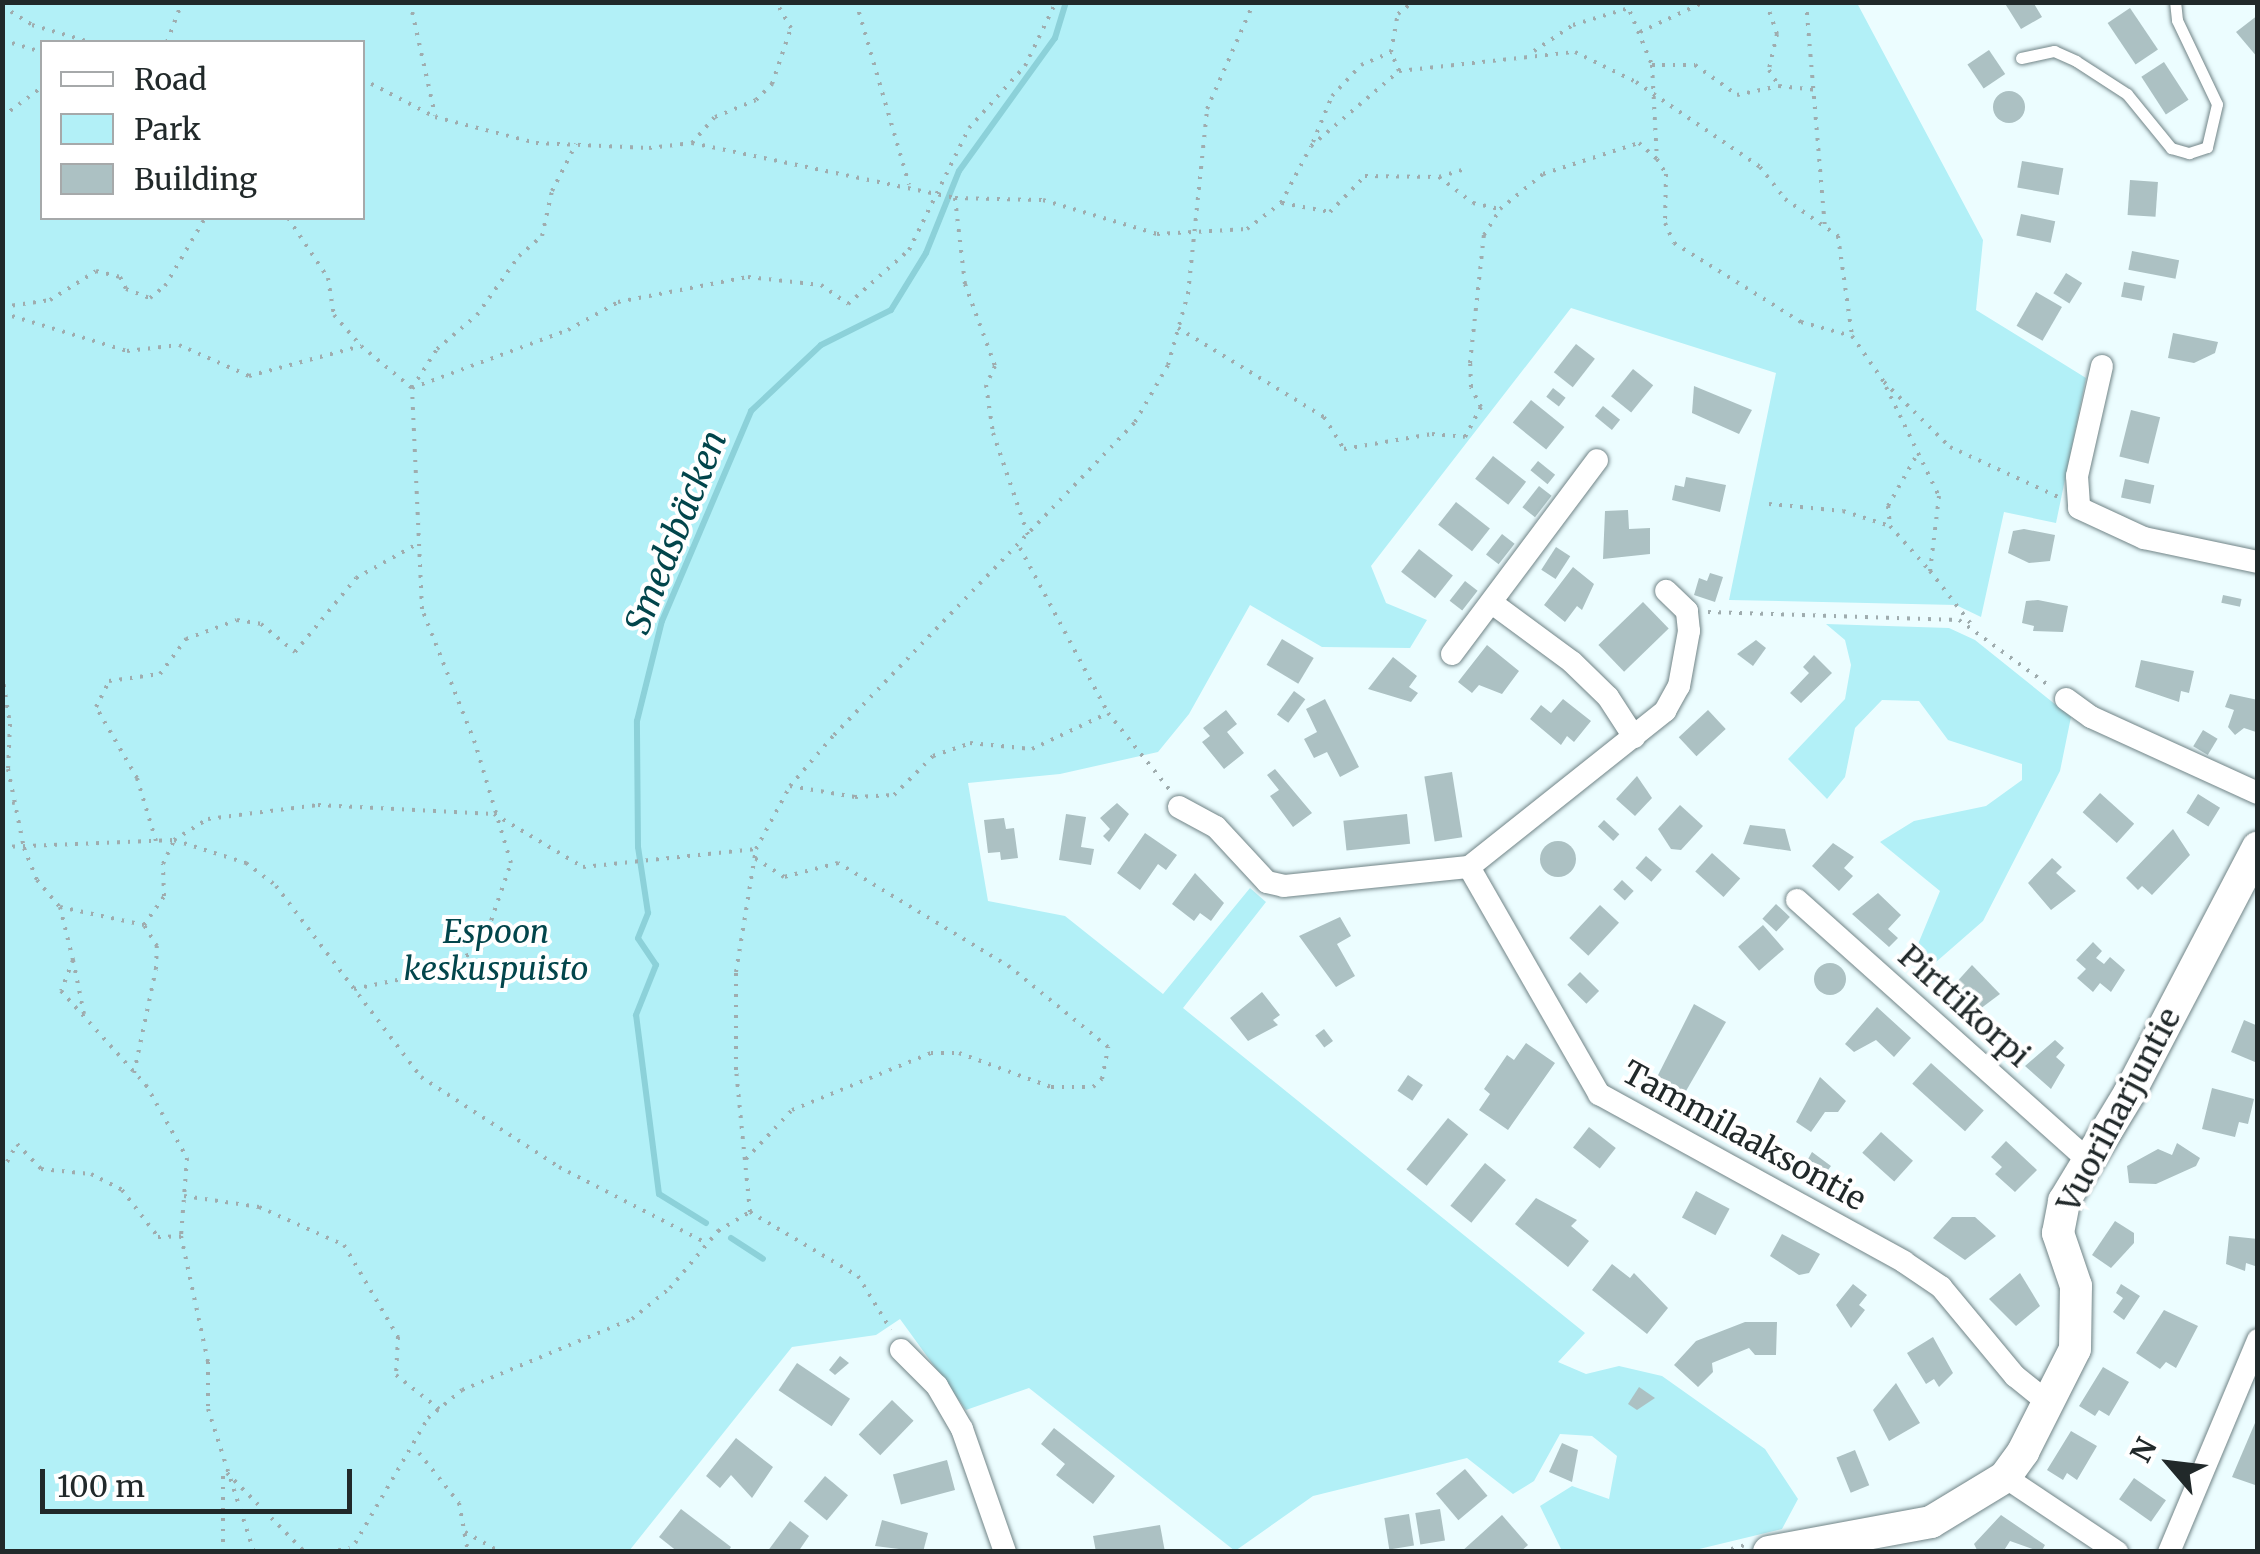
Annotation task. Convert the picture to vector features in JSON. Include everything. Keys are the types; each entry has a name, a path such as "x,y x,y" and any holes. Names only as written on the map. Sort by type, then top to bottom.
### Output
{"street":[{"path":"2102,366 2077,476 2079,508 2144,538 2258,562"},
{"path":"1452,654 1597,460"},
{"path":"1179,807 1216,827 1267,882 1284,886 1470,867 1665,711 1679,686 1687,611 1666,591"},
{"path":"1492,603 1572,662 1608,697 1634,737"},
{"path":"2066,700 2258,793"},
{"name":"Vuoriharjuntie","path":"1769,1552 1931,1522 2006,1477 2051,1406 2070,1366 2079,1323 2076,1286 2059,1245 2060,1216 2088,1160 2130,1092 2258,846"},
{"name":"Tammilaaksontie","path":"1470,867 1599,1094 1904,1262 1942,1288 2015,1376 2051,1406"},
{"name":"Pirttikorpi","path":"1796,900 2088,1160"},
{"path":"2170,1552 2258,1340"},
{"path":"901,1350 937,1386 962,1430 1005,1552"},
{"path":"2006,1477 2117,1552"}],"lane":[{"path":"2021,58 2039,52 2066,56 2127,94 2171,148 2189,154 2207,148 2217,104 2177,20 2175,2"}],"path":[{"path":"169,40 182,2"},
{"path":"410,2 436,118"},
{"path":"692,143 715,117 756,100 772,84 791,28 776,2"},
{"path":"856,2 909,184"},
{"path":"412,388 568,330 618,302 748,277 821,284 848,304 909,250 969,128 1025,66 1056,2"},
{"path":"750,1212 736,972 756,849 790,786 1135,422 1168,365 1188,294 1206,110 1254,2"},
{"path":"1399,72 1391,52 1398,14 1413,2"},
{"path":"1639,32 1704,2"},
{"path":"1766,2 1777,34 1768,70 1779,86"},
{"path":"1806,2 1825,227"},
{"path":"2,6 32,25 83,40"},
{"path":"1530,54 1573,25 1627,6 1652,65 1657,159"},
{"path":"2,40 40,51"},
{"path":"365,81 436,118 536,143 692,143 909,184 955,198 1008,194 1157,234 1247,229 1282,203 1332,96 1361,65 1391,52"},
{"path":"1311,146 1399,72 1530,54 1574,52 1654,96 1760,167 1786,199 1838,236 1852,336 1884,382 1950,446 2079,508"},
{"path":"1652,65 1695,65 1737,96 1779,86 1814,90"},
{"path":"2,117 40,88"},
{"path":"1178,328 1324,416 1344,449 1432,434 1466,437 1481,407 1471,387 1470,363 1484,235 1500,209 1543,174 1638,143 1657,159 1666,174 1665,224 1674,244 1801,322 1852,336"},
{"path":"354,989 407,978 481,950 510,862 475,743 422,609 412,388 437,349 477,315 519,256 542,236 552,191 576,144"},
{"path":"1282,203 1330,212 1365,176 1439,177 1464,169"},
{"path":"1439,177 1473,203 1500,209"},
{"path":"955,198 966,284 993,356 986,385 994,433 1028,535"},
{"path":"2,310 50,300 96,271 120,277 126,289 150,298 165,286 204,220"},
{"path":"289,220 328,278 334,315 361,346 412,388"},
{"path":"2,310 127,351 179,345 248,376 361,346"},
{"path":"1884,382 1916,458 1939,496 1930,571"},
{"path":"1890,526 1888,506 1916,458"},
{"path":"1769,504 1844,510 1890,526 1970,624 2066,700"},
{"path":"156,841 137,778 96,707 109,680 160,674 186,639 236,620 260,624 295,652 356,578 419,543"},
{"path":"1019,546 1108,713 1179,807"},
{"path":"1687,611 1970,624"},
{"path":"2,674 14,803 24,848 37,880 60,907 84,1014"},
{"path":"790,786 854,798 894,796 933,756 970,743 1032,749 1108,713"},
{"path":"2,801 14,803"},
{"path":"144,925 164,896 163,864 174,840 208,819 277,807 494,814 583,867 756,849"},
{"path":"2,847 174,840 246,864 276,886 421,1076 559,1166 708,1244"},
{"path":"746,1159 792,1110 931,1054 958,1053 1051,1086 1093,1087 1102,1079 1108,1047 1010,967 838,863 784,876 754,857"},
{"path":"60,907 144,925 157,946 156,970 134,1073"},
{"path":"73,960 62,992 67,1005 84,1014 180,1136 186,1158 181,1236 208,1362 208,1409 224,1470 254,1552"},
{"path":"2,1171 17,1144 42,1169 90,1174 122,1190 158,1237 181,1236"},
{"path":"184,1196 259,1207 344,1246 398,1337 396,1375 440,1409"},
{"path":"328,1552 350,1550 428,1418 462,1390 632,1319 670,1288 736,1216 750,1212 858,1276 901,1350"},
{"path":"419,1453 458,1503 468,1552"},
{"path":"223,1552 224,1470"},
{"path":"224,1470 305,1552"},
{"path":"464,1531 500,1552"}],"green space":[{"name":"Espoon keskuspuisto","path":"2,3 1857,3 1983,240 1976,310 2086,378 2056,523 2004,512 1981,617 1956,605 1729,600 1776,373 1571,308 1371,566 1386,603 1427,620 1410,648 1322,647 1250,605 1189,714 1158,752 1060,774 968,783 988,901 1065,916 1163,994 1250,888 1266,902 1183,1008 1585,1333 1558,1362 1586,1374 1619,1366 1662,1376 1765,1449 1798,1499 1782,1529 1691,1551 1562,1551 1540,1506 1572,1486 1609,1499 1617,1456 1592,1436 1560,1434 1534,1481 1513,1494 1467,1458 1313,1496 1235,1551 1029,1388 966,1410 900,1319 876,1335 792,1347 629,1551 3,1551"},
{"path":"1826,624 1949,628 1975,640 2071,717 2060,771 1983,921 1936,962 1916,949 1940,891 1880,842 1914,821 1986,806 2022,780 2022,764 1948,740 1919,701 1882,700 1855,728 1845,777 1827,799 1788,759 1845,699 1851,665 1845,640"}],"building":[{"path":"2004,2 2033,2 2042,17 2021,29"},
{"path":"2130,8 2158,49 2136,65 2108,23"},
{"path":"2258,15 2258,58 2236,32"},
{"path":"1989,50 2005,74 1984,89 1967,65"},
{"path":"2164,62 2189,100 2166,114 2141,77"},
{"path":"2009,91 2020,96 2025,107 2020,118 2009,123 1998,118 1993,107 1998,96"},
{"path":"2022,161 2063,168 2059,195 2017,188"},
{"path":"2130,180 2158,182 2155,217 2128,215"},
{"path":"2021,214 2055,221 2051,243 2016,236"},
{"path":"2132,251 2179,260 2175,279 2128,270"},
{"path":"2066,273 2082,283 2069,303 2053,293"},
{"path":"2124,282 2145,286 2142,301 2121,297"},
{"path":"2036,292 2062,307 2042,341 2016,326"},
{"path":"2173,333 2218,342 2215,353 2194,363 2168,358"},
{"path":"1576,344 1595,359 1573,387 1554,372"},
{"path":"1633,369 1653,385 1631,413 1611,396"},
{"path":"1694,386 1752,410 1739,434 1692,413"},
{"path":"1553,388 1566,398 1559,407 1546,397"},
{"path":"1531,400 1564,427 1546,450 1513,423"},
{"path":"1603,406 1620,420 1612,430 1595,416"},
{"path":"2131,410 2160,417 2148,464 2119,457"},
{"path":"1493,456 1526,482 1508,505 1475,479"},
{"path":"1538,461 1555,475 1548,484 1530,470"},
{"path":"1686,477 1726,485 1720,512 1672,500 1675,485 1684,487"},
{"path":"2125,479 2154,485 2150,504 2121,498"},
{"path":"1539,486 1552,496 1535,517 1522,507"},
{"path":"1456,502 1490,528 1472,551 1438,525"},
{"path":"1628,510 1629,529 1650,528 1650,554 1603,559 1605,511"},
{"path":"2024,529 2055,535 2050,561 2029,563 2008,553 2013,531"},
{"path":"1502,534 1515,544 1499,564 1486,554"},
{"path":"1556,547 1570,556 1556,579 1541,570"},
{"path":"1419,549 1453,575 1435,598 1401,572"},
{"path":"1573,567 1594,584 1582,610 1577,606 1565,622 1544,605"},
{"path":"1710,573 1723,577 1715,602 1694,595 1699,578 1707,581"},
{"path":"1465,581 1478,591 1462,611 1450,601"},
{"path":"2223,595 2242,599 2240,607 2221,603"},
{"path":"2026,601 2068,606 2063,632 2033,631 2034,626 2022,623"},
{"path":"1643,602 1669,629 1624,672 1598,645"},
{"path":"1282,639 1314,658 1298,684 1267,665"},
{"path":"1756,640 1766,648 1753,666 1737,654"},
{"path":"1487,645 1519,671 1502,694 1479,685 1472,693 1458,682"},
{"path":"1814,655 1832,673 1801,703 1790,693 1809,673 1803,667"},
{"path":"1393,657 1417,676 1409,687 1418,693 1411,702 1368,689"},
{"path":"2141,660 2194,671 2189,693 2181,691 2179,702 2135,687"},
{"path":"1294,691 1305,699 1288,723 1277,714"},
{"path":"2230,694 2258,700 2256,732 2244,728 2235,735 2228,727 2234,710 2225,707"},
{"path":"1325,699 1359,767 1340,777 1327,752 1314,758 1304,739 1317,732 1306,709"},
{"path":"1563,699 1591,721 1574,742 1567,736 1561,745 1530,719 1541,705 1551,713"},
{"path":"1226,710 1237,724 1227,732 1244,753 1224,769 1202,742 1210,736 1203,728"},
{"path":"1708,710 1726,729 1696,756 1679,737"},
{"path":"2203,730 2218,739 2208,755 2193,746"},
{"path":"1275,769 1312,813 1293,827 1270,796 1279,790 1267,775"},
{"path":"1452,772 1462,837 1435,842 1424,776"},
{"path":"1637,776 1652,798 1635,816 1616,799"},
{"path":"2100,793 2134,824 2117,843 2083,812"},
{"path":"2198,794 2220,808 2208,826 2186,813"},
{"path":"1117,803 1129,814 1109,842 1103,836 1110,829 1100,818"},
{"path":"1680,805 1703,826 1681,850 1671,849 1658,829"},
{"path":"1066,814 1086,817 1081,847 1094,849 1091,865 1059,860"},
{"path":"1407,814 1410,844 1346,851 1343,821"},
{"path":"1004,818 1006,829 1014,828 1018,858 1001,860 1000,852 988,853 984,820"},
{"path":"1604,820 1619,834 1613,841 1598,827"},
{"path":"1750,825 1785,829 1791,851 1743,844"},
{"path":"2173,829 2190,855 2152,895 2142,886 2138,890 2126,878"},
{"path":"1145,833 1177,855 1166,870 1158,864 1140,890 1117,873"},
{"path":"1558,841 1570,847 1576,859 1570,871 1558,877 1546,871 1540,859 1546,847"},
{"path":"1833,843 1854,857 1844,868 1853,876 1839,891 1812,866"},
{"path":"1712,853 1740,878 1724,897 1695,872"},
{"path":"1646,856 1662,870 1651,882 1636,868"},
{"path":"2052,858 2062,867 2056,873 2076,891 2051,910 2028,883"},
{"path":"1195,873 1224,903 1211,921 1200,913 1194,921 1172,904"},
{"path":"1622,880 1634,891 1625,900 1613,890"},
{"path":"1878,893 1901,915 1888,929 1898,938 1889,947 1852,914"},
{"path":"1776,904 1790,917 1776,932 1762,919"},
{"path":"1600,905 1619,923 1588,956 1569,938"},
{"path":"1340,917 1351,936 1337,944 1355,976 1336,987 1299,936"},
{"path":"1763,925 1784,949 1759,971 1738,947"},
{"path":"2093,942 2102,951 2096,958 2104,964 2110,957 2125,970 2111,992 2100,983 2093,992 2077,978 2086,969 2076,960"},
{"path":"1830,963 1841,968 1846,979 1841,990 1830,995 1819,990 1814,979 1819,968"},
{"path":"1972,965 2000,994 1980,1009 1954,985"},
{"path":"1580,972 1599,991 1586,1004 1567,985"},
{"path":"1262,992 1280,1015 1273,1020 1278,1025 1248,1041 1230,1018"},
{"path":"1694,1004 1726,1022 1679,1103 1652,1087"},
{"path":"1877,1007 1911,1038 1894,1057 1876,1040 1854,1052 1845,1044"},
{"path":"2244,1020 2258,1026 2255,1062 2231,1052"},
{"path":"1324,1029 1333,1041 1324,1048 1315,1036"},
{"path":"2055,1040 2064,1048 2056,1057 2065,1065 2051,1089 2025,1066"},
{"path":"1526,1043 1555,1063 1508,1130 1479,1110 1490,1094 1484,1089 1507,1055 1514,1060"},
{"path":"1931,1063 1984,1111 1965,1131 1912,1084"},
{"path":"1408,1075 1423,1085 1412,1101 1397,1091"},
{"path":"1820,1077 1846,1101 1838,1112 1825,1112 1811,1132 1796,1122"},
{"path":"2212,1088 2254,1099 2248,1124 2239,1122 2235,1137 2202,1129"},
{"path":"1448,1118 1468,1134 1427,1186 1406,1169"},
{"path":"1589,1127 1616,1148 1600,1168 1573,1147"},
{"path":"1881,1132 1913,1161 1894,1182 1862,1153"},
{"path":"2006,1141 2037,1170 2015,1192 1995,1174 2002,1167 1991,1157"},
{"path":"2177,1143 2200,1158 2196,1166 2156,1184 2129,1183 2127,1166 2158,1149 2172,1155"},
{"path":"1812,1152 1831,1166 1817,1185 1806,1177 1815,1164 1808,1159"},
{"path":"1485,1163 1506,1180 1471,1223 1450,1206"},
{"path":"1696,1191 1730,1209 1715,1235 1682,1217"},
{"path":"1536,1198 1577,1220 1571,1226 1589,1241 1568,1267 1515,1224"},
{"path":"1952,1217 1975,1217 1996,1236 1965,1260 1933,1238"},
{"path":"2115,1221 2134,1233 2134,1243 2111,1268 2092,1255"},
{"path":"1782,1234 1820,1254 1809,1273 1799,1275 1770,1256"},
{"path":"2229,1236 2258,1239 2258,1267 2246,1263 2245,1271 2226,1264"},
{"path":"1612,1264 1630,1278 1634,1273 1668,1308 1647,1334 1592,1290"},
{"path":"2020,1273 2040,1306 2016,1326 1989,1299"},
{"path":"1853,1284 1867,1295 1859,1305 1865,1310 1851,1328 1836,1305"},
{"path":"2121,1284 2140,1296 2124,1320 2113,1312 2123,1298 2116,1293"},
{"path":"2164,1310 2198,1326 2176,1368 2166,1362 2160,1369 2136,1353"},
{"path":"1745,1322 1777,1322 1776,1355 1755,1355 1749,1348 1712,1363 1713,1372 1698,1387 1674,1365 1696,1341"},
{"path":"1933,1337 1953,1373 1939,1387 1934,1379 1926,1384 1907,1353"},
{"path":"840,1356 849,1363 835,1375 829,1370"},
{"path":"797,1363 850,1399 832,1426 779,1390"},
{"path":"2103,1367 2129,1382 2109,1416 2099,1410 2095,1416 2079,1406"},
{"path":"1896,1383 1920,1423 1889,1441 1873,1410"},
{"path":"1639,1387 1655,1398 1637,1410 1628,1404"},
{"path":"892,1400 914,1421 880,1455 859,1435"},
{"path":"2255,1423 2258,1424 2258,1486 2232,1477"},
{"path":"1054,1428 1115,1476 1093,1504 1056,1475 1065,1464 1041,1444"},
{"path":"2071,1431 2097,1446 2077,1480 2067,1473 2063,1480 2047,1470"},
{"path":"736,1438 773,1467 752,1498 731,1475 720,1488 706,1476"},
{"path":"1562,1443 1578,1450 1572,1482 1549,1472"},
{"path":"1855,1450 1869,1485 1851,1493 1836,1457"},
{"path":"947,1460 955,1490 901,1504 893,1474"},
{"path":"1465,1469 1487,1496 1458,1520 1436,1493"},
{"path":"825,1476 848,1495 827,1521 804,1501"},
{"path":"2134,1478 2166,1500 2151,1522 2119,1499"},
{"path":"681,1509 731,1547 728,1552 678,1552 659,1537"},
{"path":"1440,1509 1445,1541 1420,1545 1415,1513"},
{"path":"1409,1514 1414,1546 1389,1550 1384,1518"},
{"path":"1502,1515 1528,1545 1520,1552 1461,1552"},
{"path":"2001,1515 2045,1545 2041,1552 2010,1541 2003,1552 1978,1552 1974,1544"},
{"path":"882,1520 928,1533 923,1552 875,1546"},
{"path":"790,1521 809,1536 798,1552 767,1552"},
{"path":"1160,1525 1165,1552 1096,1552 1093,1536"}],"waterway":[{"name":"Smedsbäcken","path":"706,1223 659,1194 636,1015 656,965 638,938 648,913 638,847 637,721 662,621 751,411 821,345 891,310 926,253 959,171 1055,38 1066,2"},
{"name":"Smedsbäcken","path":"731,1238 763,1259"}]}
